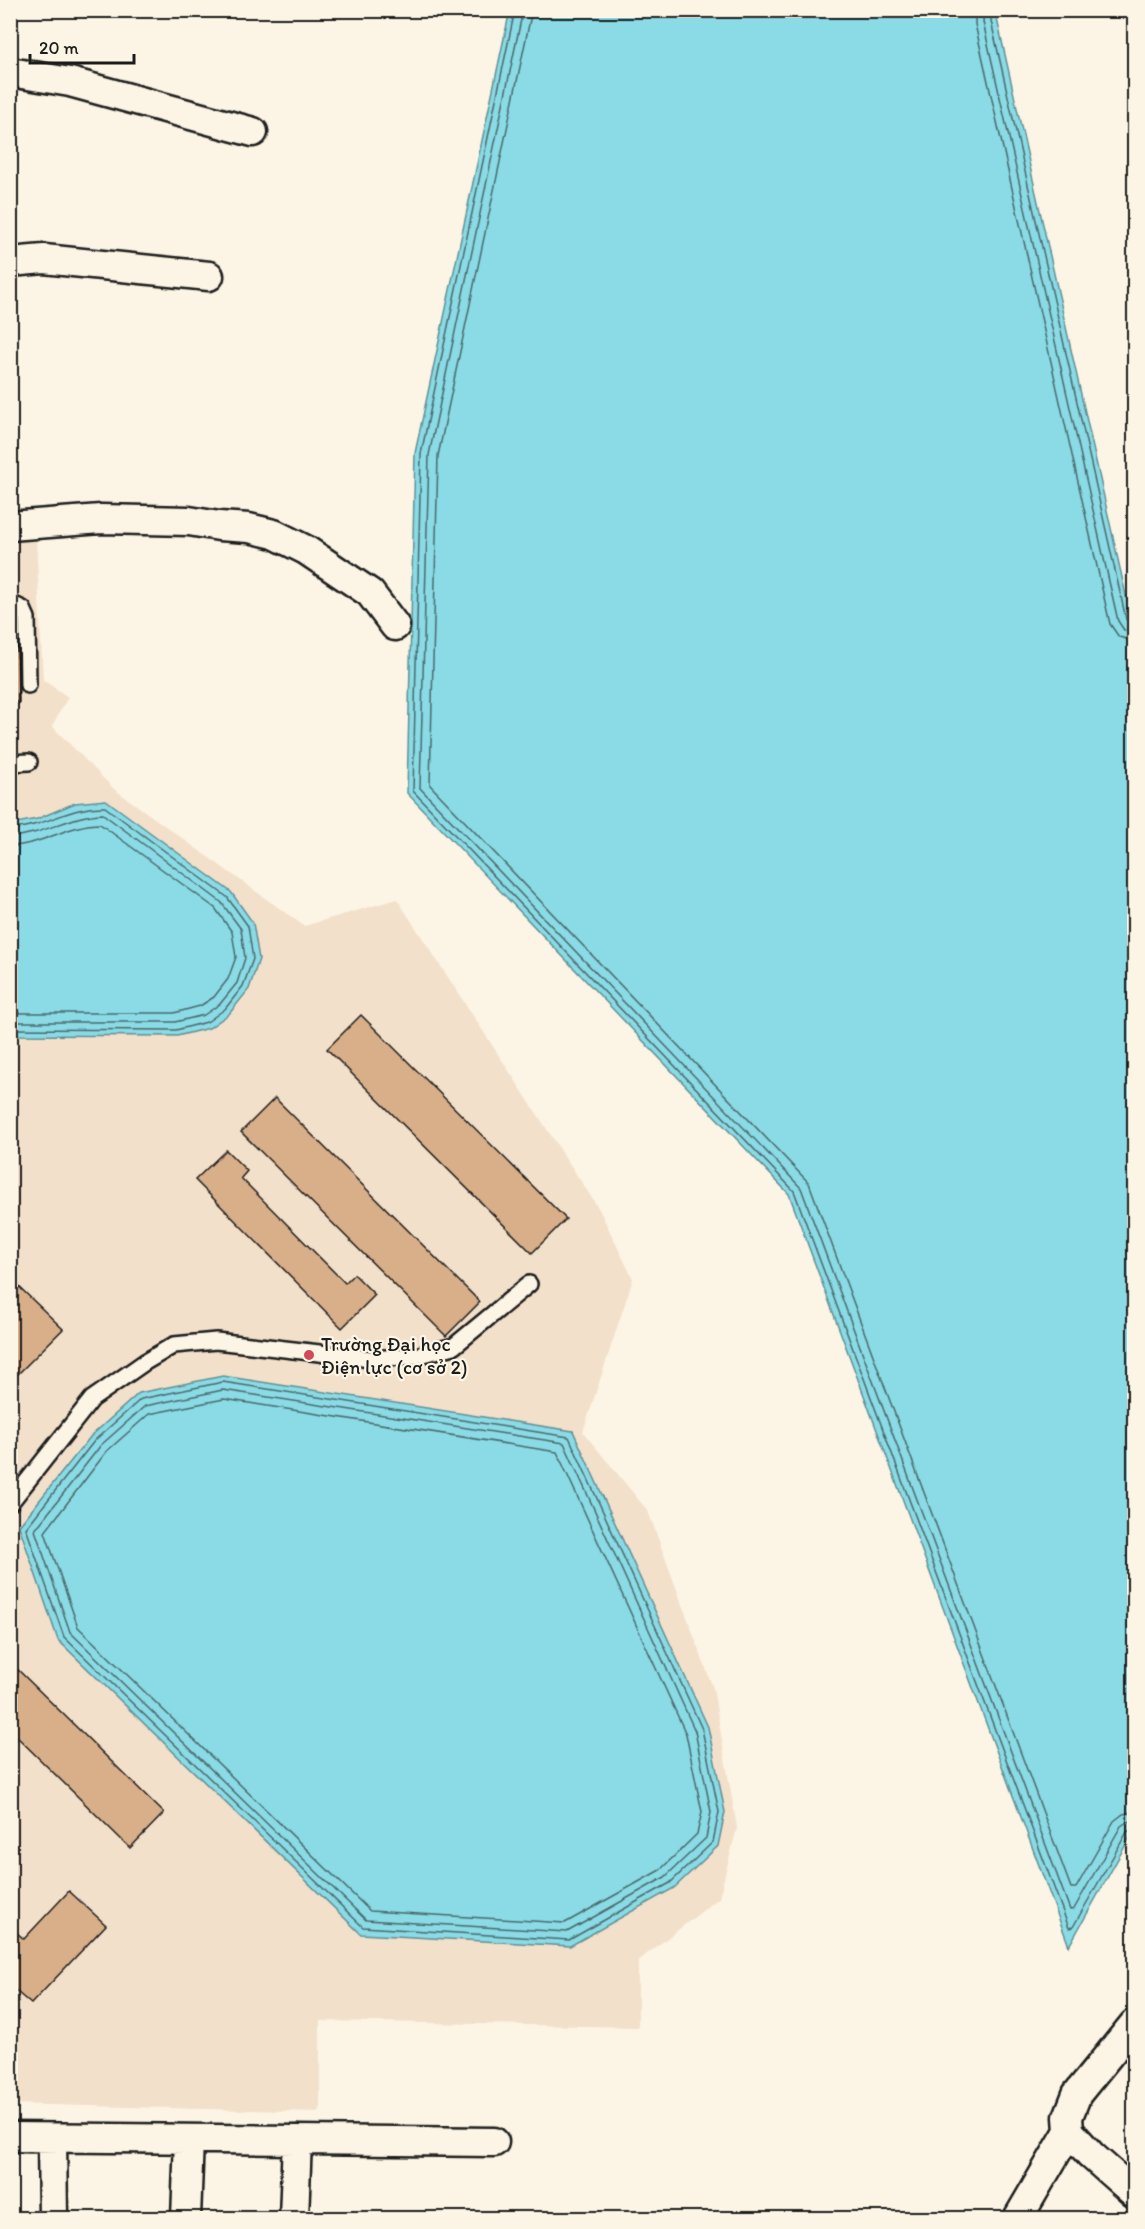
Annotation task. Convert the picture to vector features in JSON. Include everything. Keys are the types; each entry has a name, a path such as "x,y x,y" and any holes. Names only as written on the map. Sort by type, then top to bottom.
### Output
{"street":[{"path":"10,72 70,82 253,132"},
{"path":"10,262 44,259 209,276"},
{"path":"10,526 101,519 189,521 249,528 274,534 306,550 370,593 395,626"},
{"path":"1018,2218 1069,2131 1068,2117 1077,2094 1134,2024"},
{"path":"1069,2131 1091,2155 1134,2193"},
{"path":"10,2137 494,2142"},
{"path":"52,2138 53,2218"},
{"path":"186,2218 189,2139"},
{"path":"294,2218 297,2140"}],"lane":[{"path":"10,603 23,609 27,618 28,686"},
{"path":"10,763 29,762"},
{"path":"10,1503 92,1399 174,1345 216,1341 371,1359 416,1356 454,1346 529,1284"}],"shaded area":[{"name":"Trường Đại học Điện lực (cơ sở 2)","path":"36,537 43,680 68,697 52,726 114,789 304,926 397,899 599,1209 633,1279 583,1432 648,1511 713,1688 737,1828 719,1898 638,1961 638,2027 320,2021 320,2112 11,2104 10,538"}],"water":[{"path":"510,10 998,11 997,19 1134,631 1134,1830 1069,1946 789,1194 407,793 415,453"},
{"path":"106,800 231,892 253,923 259,959 249,989 229,1014 209,1028 177,1036 11,1035 11,824 37,819 75,803"},
{"path":"223,1376 573,1431 708,1727 725,1812 718,1846 674,1888 570,1946 361,1934 58,1640 19,1526 91,1436 139,1393"}],"building":[{"path":"10,625 16,625 19,702 10,702"},
{"path":"361,1015 566,1219 532,1253 327,1049"},
{"path":"275,1098 480,1302 446,1336 241,1132"},
{"path":"226,1150 247,1171 241,1178 345,1283 354,1274 375,1295 342,1328 195,1180"},
{"path":"10,1278 63,1329 10,1382"},
{"path":"10,1662 164,1813 130,1848 10,1730"},
{"path":"69,1891 106,1925 31,2004 10,1986 10,1927 24,1939"}],"place":[{"name":"Trường Đại học Điện lực (cơ sở 2)","path":"309,1355"}]}
